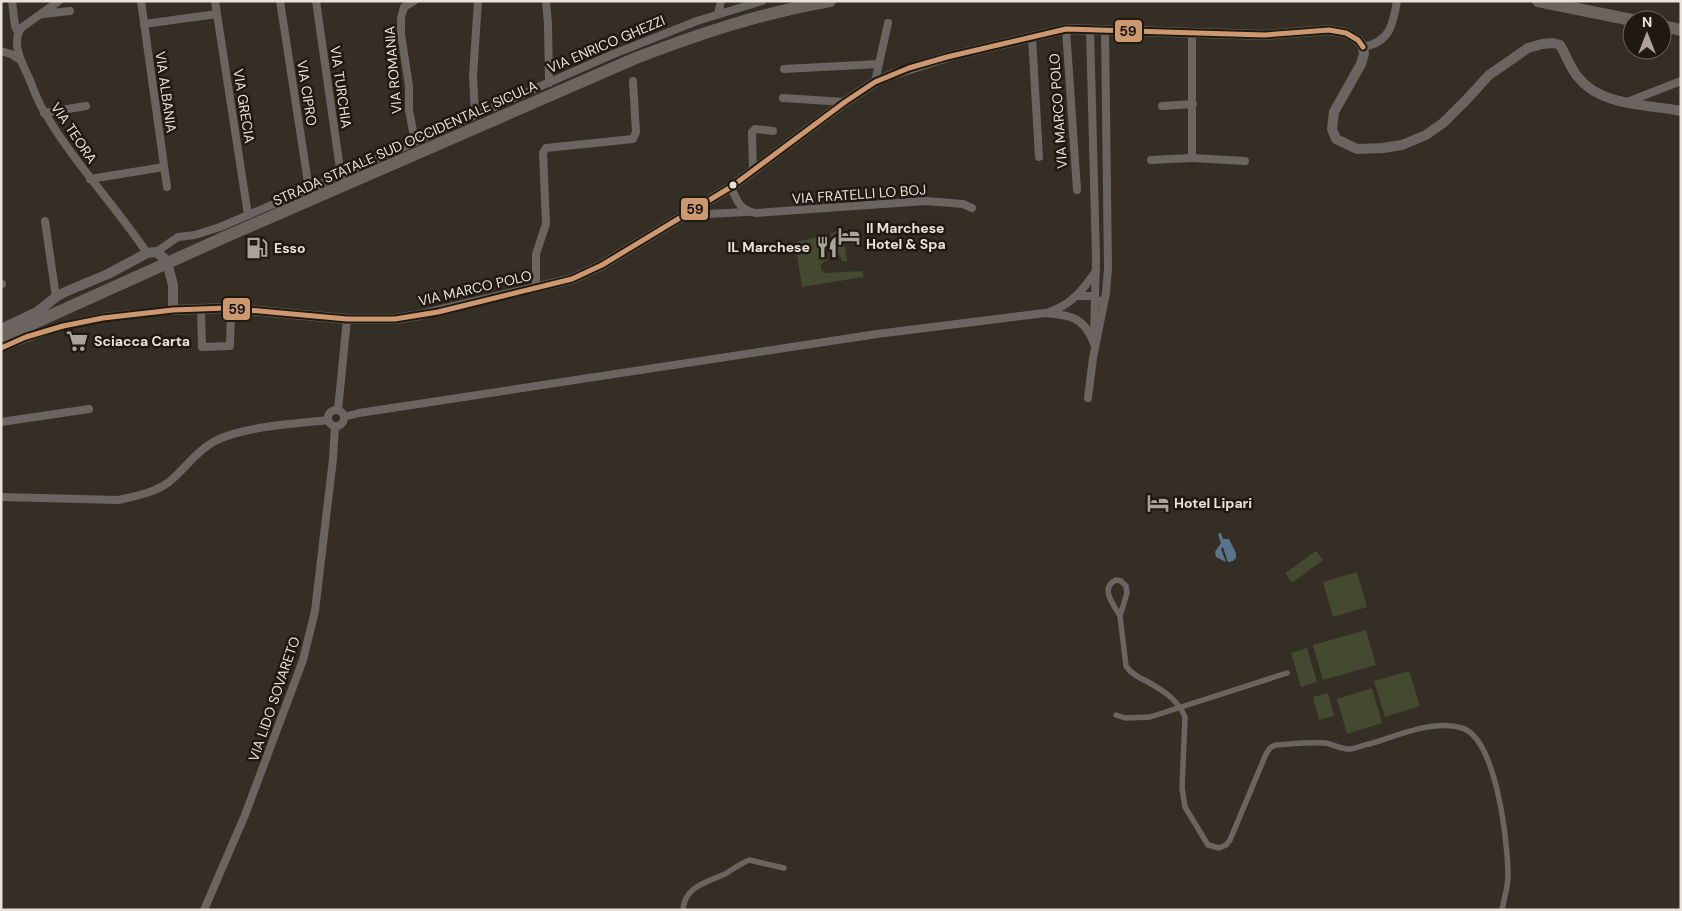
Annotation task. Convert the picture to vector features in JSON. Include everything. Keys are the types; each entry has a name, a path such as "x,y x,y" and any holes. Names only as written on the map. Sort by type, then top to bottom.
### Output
{"main road":[{"name":"STRADA STATALE SUD OCCIDENTALE SICULA","path":"1,338 233,234 644,55 748,19 830,1"},
{"path":"1538,1 1622,18"}],"street":[{"name":"VIA TEORA","path":"12,1 15,26 18,33 20,60 44,113 90,178 156,254"},
{"name":"VIA ALBANIA","path":"141,1 167,187"},
{"name":"VIA GRECIA","path":"215,1 248,215"},
{"name":"VIA CIPRO","path":"280,1 309,190"},
{"name":"VIA TURCHIA","path":"316,1 341,176"},
{"name":"VIA ROMANIA","path":"414,1 404,7 401,18 401,34 409,86 409,110 416,142"},
{"path":"475,115 473,76 478,1"},
{"path":"546,1 549,83"},
{"path":"718,14 721,1"},
{"name":"VIA ENRICO GHEZZI","path":"1,329 37,312 56,296 156,254 178,237 195,235 309,190 475,115 649,40 718,14 762,1"},
{"path":"1397,1 1394,19 1389,31 1378,43 1363,47 1364,54 1361,64 1334,112 1332,129 1336,139 1357,149 1402,145 1426,136 1450,116 1489,75 1528,48 1542,44 1553,43 1560,45 1577,76 1606,97 1625,103 1681,111"},
{"path":"18,33 21,28 43,14 57,2"},
{"path":"43,14 70,11"},
{"path":"144,24 217,14"},
{"path":"875,82 888,24"},
{"name":"VIA MARCO POLO","path":"1,348 26,337 63,326 103,318 173,310 231,309 347,319 395,319 536,288 586,274 731,187 845,102 875,82 909,68 947,57 1066,29 1264,35 1338,30 1358,40 1363,47"},
{"name":"VIA MARCO POLO","path":"1066,29 1077,190"},
{"path":"1088,398 1094,344 1097,271 1090,30"},
{"path":"1093,358 1106,293 1108,257 1105,30"},
{"path":"1192,33 1192,158"},
{"name":"VIA MARCO POLO","path":"1032,38 1039,157"},
{"path":"1,51 11,54 20,60"},
{"path":"784,69 879,64"},
{"path":"536,288 536,254 546,224 543,154 546,148 633,139 636,132 633,81"},
{"path":"1625,103 1681,81"},
{"path":"783,98 845,102"},
{"path":"1162,106 1193,104"},
{"path":"44,113 86,106"},
{"path":"753,170 752,132 755,129 773,131"},
{"path":"1151,160 1192,158 1245,161"},
{"path":"90,178 164,167"},
{"path":"731,187 740,205 747,212"},
{"name":"VIA FRATELLI LO BOJ","path":"688,214 768,213 926,201 963,204 972,208"},
{"path":"45,221 56,296"},
{"path":"169,270 173,285 173,310"},
{"path":"1045,313 1064,306 1078,296 1097,271"},
{"path":"1078,296 1092,296 1096,298 1103,309"},
{"path":"201,309 202,348 230,346 231,309"},
{"path":"1080,321 1095,318 1103,309"},
{"path":"344,417 359,413 878,334 1045,313 1063,314 1080,321 1094,344"},
{"path":"338,410 347,319"},
{"path":"1,422 89,409"},
{"path":"328,420 334,426 342,424 344,417 338,410"},
{"path":"328,420 331,412 338,410"},
{"path":"1,497 118,500 150,492 168,482 203,449 217,440 237,433 328,420"},
{"name":"VIA LIDO SOVARETO","path":"204,910 245,815 303,660 315,611 334,426"},
{"path":"1120,616 1127,592 1126,586 1122,581 1116,580 1111,582 1108,588 1108,595 1120,616 1126,666 1136,676 1173,698 1185,716 1182,788 1185,807 1208,845 1219,848 1226,845 1230,840 1266,754 1275,745 1325,743 1350,749 1431,727 1450,726 1467,730 1475,737 1494,774 1499,792 1508,878 1502,910"},
{"path":"1116,715 1124,718 1138,719 1150,717 1287,673"},
{"path":"683,910 683,902 690,892 702,883 728,872 749,860 784,868"}],"green space":[{"path":"837,231 845,247 847,261 842,261 840,255 836,256 835,245 830,234"},
{"path":"818,237 822,256 827,257 828,260 821,264 821,270 825,273 862,271 864,277 802,287 795,242"},
{"path":"1316,551 1323,560 1292,583 1285,573"},
{"path":"1357,572 1367,607 1333,617 1323,582"},
{"path":"1366,630 1376,665 1323,680 1313,645"},
{"path":"1307,648 1317,682 1301,687 1291,653"},
{"path":"1409,671 1420,706 1385,717 1374,681"},
{"path":"1372,688 1382,723 1347,734 1337,699"},
{"path":"1328,693 1334,716 1319,720 1313,697"}],"water":[{"path":"1221,533 1223,539 1229,539 1236,553 1236,558 1233,561 1228,562 1223,547 1221,549 1226,562 1216,557 1215,552 1221,543 1218,534"}],"transit line":[{"name":"59","path":"1,348 26,337 63,326 103,318 173,310 227,308 347,319 395,319 438,312 572,279 602,265 731,187 845,102 875,82 909,68 947,57 1066,29 1264,35 1329,30 1346,33 1358,40 1363,47"}],"place":[{"name":"Il Marchese Hotel & Spa","path":"849,236"},
{"name":"IL Marchese","path":"827,247"},
{"name":"Esso","path":"257,248"},
{"name":"Sciacca Carta","path":"77,341"},
{"name":"Hotel Lipari","path":"1158,503"}]}
